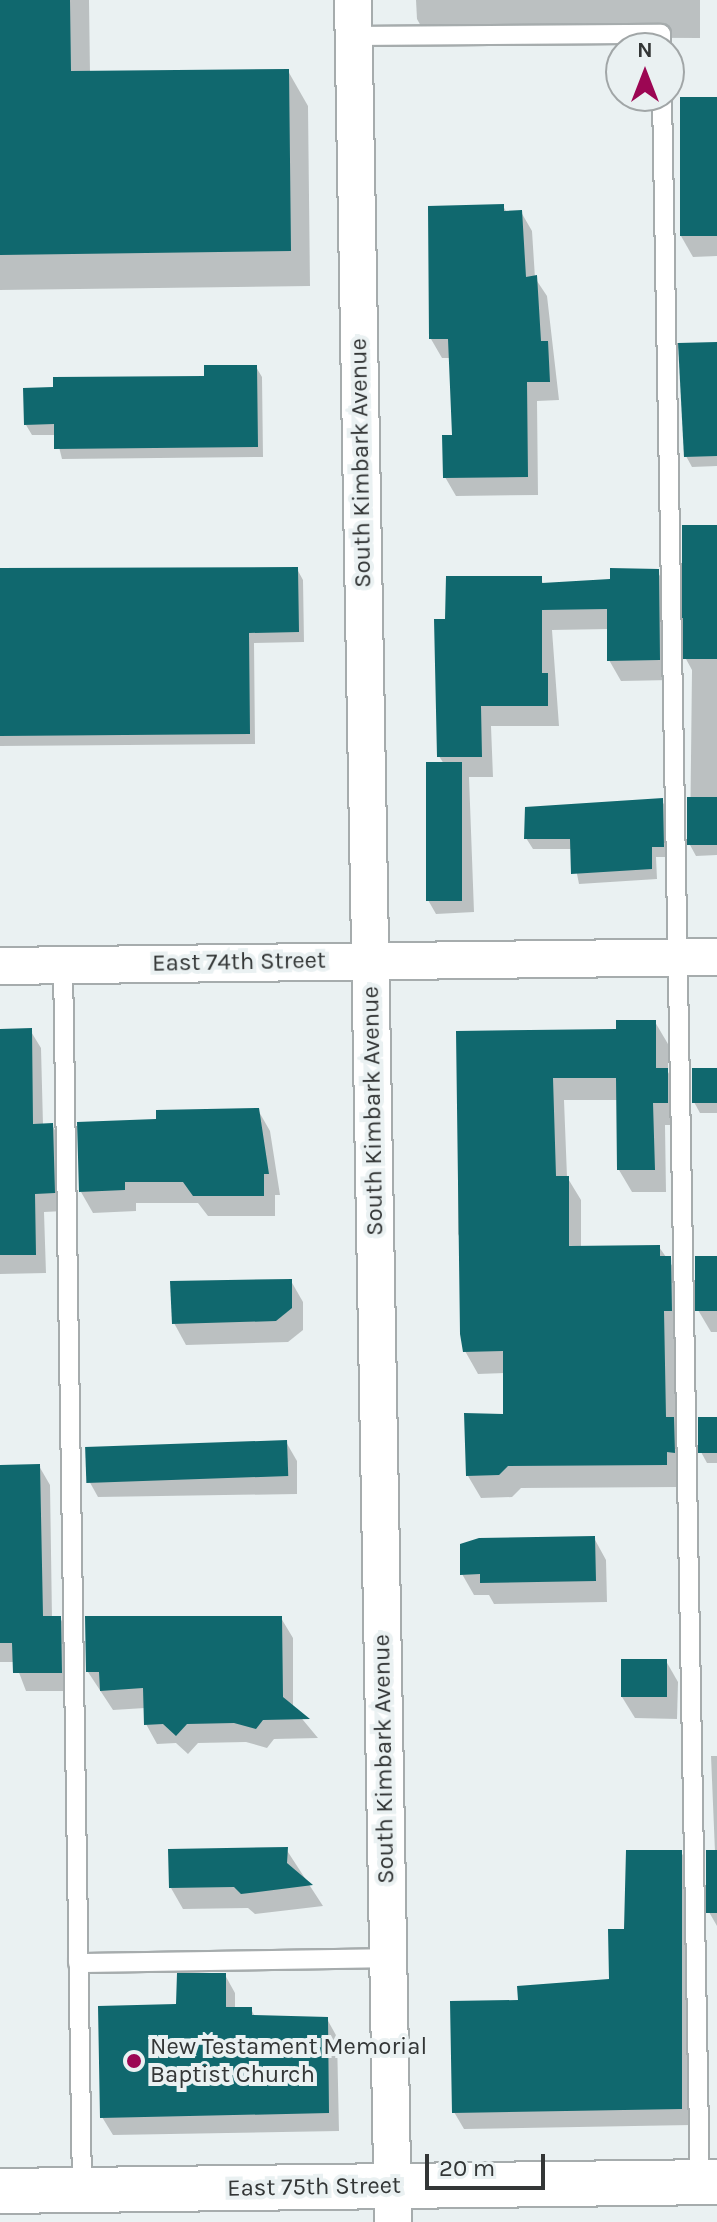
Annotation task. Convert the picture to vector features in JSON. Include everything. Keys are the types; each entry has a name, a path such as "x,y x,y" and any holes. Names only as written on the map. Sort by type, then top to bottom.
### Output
{"main road":[{"name":"East 75th Street","path":"2,2190 82,2189 392,2204 709,2182"}],"street":[{"name":"South Kimbark Avenue","path":"353,0 392,2204"},
{"name":"East 74th Street","path":"0,966 717,957"}],"lane":[{"path":"353,36 605,34"},
{"path":"662,112 675,957 709,2182"},
{"path":"63,965 82,2189"},
{"path":"78,1963 388,1958"}],"building":[{"path":"0,0 70,0 71,71 289,69 291,251 0,255"},
{"path":"685,97 717,97 717,236 680,236 680,112 685,112"},
{"path":"504,204 504,211 522,210 526,277 537,275 541,341 548,341 550,382 527,382 528,477 443,478 442,435 452,435 448,339 429,339 428,206"},
{"path":"717,342 717,456 684,457 678,343"},
{"path":"204,365 257,365 258,447 54,449 54,424 24,425 23,388 53,387 53,377 204,376"},
{"path":"682,525 717,525 717,659 682,659"},
{"path":"298,567 299,632 249,633 250,734 0,736 0,568"},
{"path":"610,568 659,569 660,660 607,661 607,609 542,610 542,673 548,673 548,706 481,706 482,757 437,757 434,619 445,619 446,576 542,576 542,583 610,579"},
{"path":"426,762 462,762 462,901 426,901"},
{"path":"687,797 717,797 717,845 687,845"},
{"path":"663,798 664,847 652,847 652,869 571,874 570,839 524,839 525,807"},
{"path":"616,1020 656,1020 656,1068 668,1068 668,1103 653,1103 655,1170 617,1170 616,1078 553,1078 556,1176 569,1176 569,1246 660,1245 660,1256 671,1256 672,1311 664,1311 666,1417 674,1417 675,1453 667,1452 667,1465 508,1466 499,1475 466,1476 464,1413 503,1414 503,1351 463,1352 460,1334 456,1031 616,1029"},
{"path":"32,1028 33,1124 53,1123 55,1193 35,1194 36,1255 0,1255 0,1029"},
{"path":"692,1068 717,1068 717,1103 692,1103"},
{"path":"259,1108 269,1174 264,1174 264,1196 193,1196 183,1182 125,1182 125,1190 79,1192 77,1122 156,1119 156,1110"},
{"path":"695,1256 717,1256 717,1311 695,1311"},
{"path":"292,1279 292,1308 276,1321 172,1324 170,1281"},
{"path":"698,1417 717,1417 717,1453 698,1453"},
{"path":"287,1440 288,1476 86,1483 85,1447"},
{"path":"40,1464 43,1616 61,1616 62,1673 13,1673 12,1643 0,1643 0,1465"},
{"path":"595,1536 596,1581 480,1583 480,1574 460,1575 460,1544 479,1538"},
{"path":"85,1616 282,1616 283,1697 310,1719 263,1720 256,1729 234,1723 187,1724 176,1736 163,1724 144,1725 143,1688 100,1691 99,1672 86,1672"},
{"path":"621,1659 667,1659 667,1697 621,1697"},
{"path":"288,1847 287,1863 313,1885 241,1894 234,1887 169,1888 168,1849"},
{"path":"626,1850 682,1850 682,2109 452,2113 450,2001 518,2000 517,1986 609,1979 608,1929 624,1929"},
{"path":"706,1850 717,1850 717,1913 706,1913"},
{"path":"177,1973 226,1973 226,2007 252,2007 252,2015 328,2017 329,2113 100,2118 98,2006 176,2004"}],"place":[{"name":"New Testament Memorial Baptist Church","path":"134,2061"}]}
